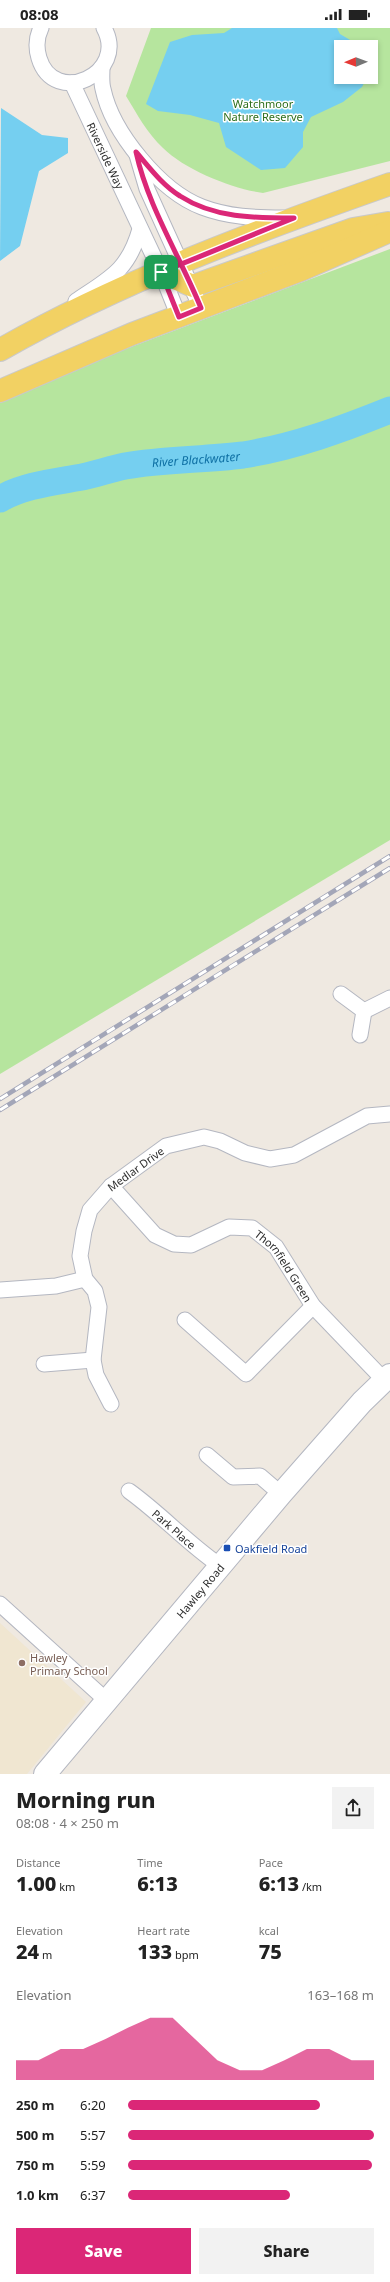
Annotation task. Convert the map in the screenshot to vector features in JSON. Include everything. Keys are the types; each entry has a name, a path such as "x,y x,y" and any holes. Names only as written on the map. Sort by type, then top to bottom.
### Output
{"main road":[{"path":"0,350 30,332 161,272 294,218 390,184"},
{"path":"161,272 193,286 286,251 353,229 390,223"},
{"path":"0,391 132,334 300,270 390,231"},
{"name":"Hawley Road","path":"45,1774 281,1494 362,1402 387,1378"}],"street":[{"path":"41,28 36,49 41,65 49,74 58,80 72,83 86,80 102,67"},
{"name":"Riverside Way","path":"108,29 108,56 102,67 102,87 106,102 116,123 136,152 155,174 179,196 202,207 243,217 294,218"},
{"name":"Riverside Way","path":"72,83 161,272 179,317"},
{"name":"Riverside Way","path":"136,152 147,189 193,286 201,308"},
{"path":"30,332 118,272 130,256 140,229"},
{"path":"341,994 364,1011"},
{"path":"364,1011 390,998"},
{"path":"360,1035 364,1011"},
{"name":"Medlar Drive","path":"111,1404 96,1375 93,1360 99,1307 95,1291 85,1279 80,1256 84,1231 90,1210 112,1186 166,1146 204,1137 220,1141 245,1153 270,1159 294,1155 367,1116 390,1114"},
{"name":"Thornfield Green","path":"112,1186 155,1235 174,1244 191,1245 229,1227 252,1228 276,1247 313,1306 387,1378"},
{"path":"0,1290 56,1286 85,1279"},
{"name":"Thornfield Green","path":"186,1320 246,1374 313,1306"},
{"path":"44,1364 93,1360"},
{"path":"207,1455 233,1477 260,1476 281,1494"},
{"name":"Park Place","path":"129,1491 148,1505 191,1545 220,1565"},
{"path":"0,1604 106,1700"}],"shaded area":[{"name":"Hawley Primary School","path":"0,1623 86,1702 27,1774 0,1774"}],"green space":[{"name":"Watchmoor Nature Reserve","path":"151,28 390,28 390,161 263,193 224,183 184,164 163,148 143,123 126,96"},
{"path":"390,249 390,840 0,1074 0,403 78,367"}],"water":[{"path":"232,28 337,28 340,34 350,40 334,40 334,84 364,84 362,87 343,102 311,117 303,132 303,147 285,168 261,170 226,147 219,123 190,115 158,111 146,104 170,42 192,35 224,33"},
{"path":"1,108 42,135 68,138 68,153 39,171 20,246 0,261"}],"waterway":[{"name":"River Blackwater","path":"0,499 29,487 82,477 125,466 262,452 300,442 390,410"}],"railway":[{"path":"0,1099 390,856"},
{"path":"0,1110 390,868"}],"place":[{"name":"Oakfield Road","path":"227,1548"},
{"name":"Hawley Primary School","path":"22,1663"}],"route":[{"path":"161,272 179,317 201,308 183,264 147,189 140,170 136,152 155,174 179,196 202,207 243,217 294,218 216,249 183,264 161,272"}]}
